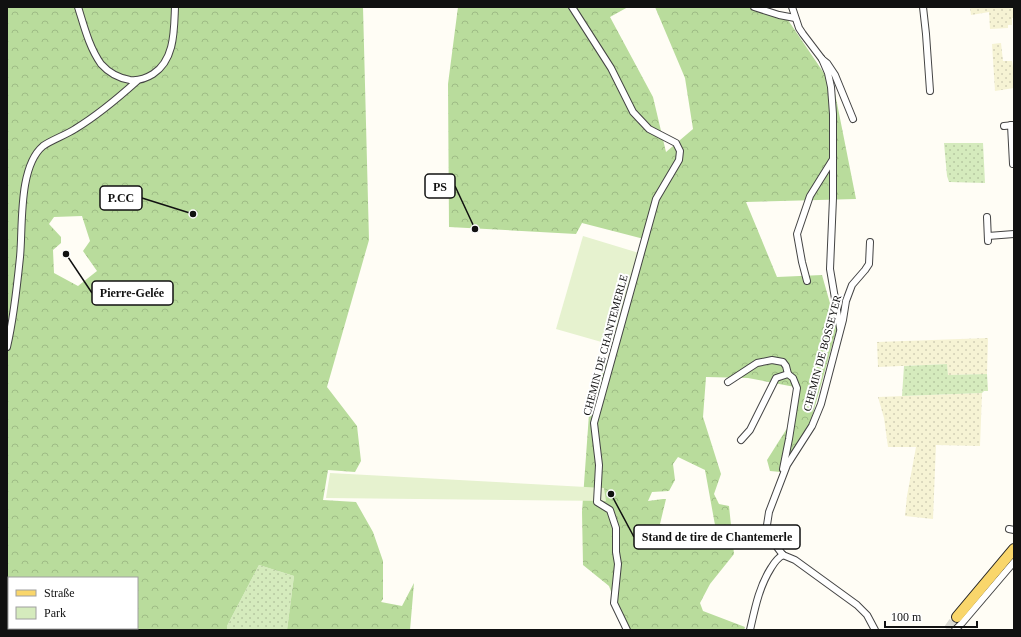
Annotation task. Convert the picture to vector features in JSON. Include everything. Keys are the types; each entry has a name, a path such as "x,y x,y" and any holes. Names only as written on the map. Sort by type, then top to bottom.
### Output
{"main road":[{"path":"957,617 1014,549"}],"street":[{"path":"78,7 91,46 102,64 113,75 137,81"},
{"path":"7,347 11,328 20,257 21,218 26,182 34,159 37,153 44,146 74,130 112,104 137,81 155,73 164,65 168,58 172,44 175,7"},
{"name":"CHEMIN DE CHANTEMERLE","path":"572,7 611,68 633,112 649,129 676,143 680,151 679,160 656,199 594,423 599,465 598,502 610,510 616,528 616,552 618,564 614,603 627,630"},
{"path":"754,7 795,18"},
{"path":"792,7 795,18 803,34 822,59 828,73 831,87 834,114 830,269 841,330"},
{"path":"923,7 930,91"},
{"path":"822,59 827,63 835,75 852,119"},
{"path":"1004,126 1013,125 1013,164"},
{"path":"807,281 797,234 810,196 833,159"},
{"path":"987,217 988,238 1014,234"},
{"name":"CHEMIN DE BOSSEYER","path":"783,555 770,538 767,526 769,512 787,465 812,426 821,404 841,330 846,301 852,285 869,264 870,242"},
{"path":"728,382 757,363 772,360 783,362 786,366 788,374 793,378 796,388 789,439 781,479"},
{"path":"741,440 750,430 776,378 788,374"},
{"path":"750,630 757,598 763,582 776,560 783,555 795,560 857,605 867,615 875,630"},
{"path":"955,630 1014,562"}],"shaded area":[{"path":"970,7 1014,7 1014,18 1012,18 1012,25 1008,25 1008,28 990,29 989,12 971,15"},
{"path":"1001,43 1003,61 1012,61 1014,88 995,91 992,44"},
{"path":"988,338 987,374 948,375 947,364 878,367 877,342"},
{"path":"982,393 980,446 936,445 933,519 905,516 916,447 888,447 884,418 878,397"}],"green space":[{"path":"7,7 363,7 369,240 327,387 357,426 361,461 355,472 328,470 323,500 356,502 373,532 383,561 383,599 381,602 402,606 414,583 410,630 287,630 294,576 259,565 227,626 227,630 7,630","holes":["82,216 90,241 83,251 97,271 78,286 54,273 53,250 61,243 61,237 49,224 54,217"]},
{"path":"458,7 628,7 610,17 653,97 666,152 693,129 685,78 655,7 748,7 788,20 834,88 856,199 746,202 777,277 822,275 837,328 810,424 781,472 770,471 767,460 791,422 795,387 748,378 706,377 703,417 721,474 714,494 719,504 729,506 734,554 710,584 700,603 703,611 745,627 744,630 625,630 609,586 583,565 582,512 590,400 614,346 644,239 582,223 576,234 449,227 448,84","holes":["678,457 705,470 717,536 711,537 707,532 685,532 660,524 666,499 648,501 652,492 669,491 675,480 673,464"]},
{"path":"944,143 983,143 985,183 949,182 947,176"},
{"path":"583,236 639,253 612,345 556,329"},
{"path":"947,364 948,375 987,374 988,391 984,391 982,393 902,396 904,366"},
{"path":"330,473 604,488 606,501 326,498"},
{"path":"259,565 294,576 287,630 227,630 227,626"}],"tunnel":[{"path":"948,630 957,617"}],"place":[{"name":"P.CC","path":"193,214"},
{"name":"PS","path":"475,229"},
{"name":"Pierre-Gelée","path":"66,254"},
{"name":"Stand de tire de Chantemerle","path":"611,494"}]}
